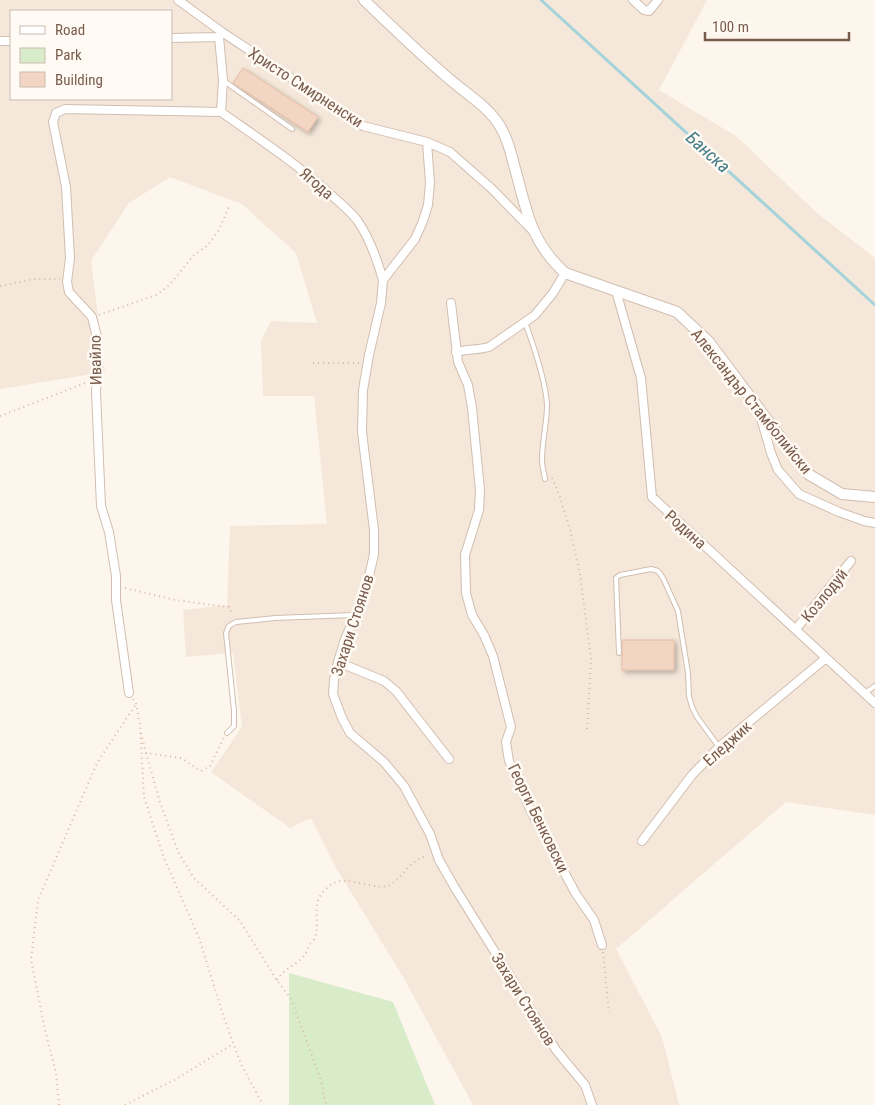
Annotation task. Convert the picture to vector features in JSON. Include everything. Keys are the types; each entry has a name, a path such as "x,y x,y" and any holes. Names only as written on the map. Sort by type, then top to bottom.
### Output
{"street":[{"name":"Христо Смирненски","path":"178,0 220,34 363,126 427,142 450,152 492,189 533,231"},
{"name":"Александър Стамболийски","path":"364,0 447,77 485,108 500,126 510,150 533,231 543,250 565,272 678,312 709,342 808,474 842,494 875,497"},
{"path":"634,0 644,10 649,11 658,0"},
{"path":"172,38 220,34 223,80 221,112"},
{"name":"Ивайло","path":"129,693 109,532 101,506 96,392 98,365 97,337 92,318 69,292 67,278 70,258 66,187 53,122 56,112 65,109 221,112"},
{"name":"Ягода","path":"221,112 306,172 347,209 368,240 377,259 383,280"},
{"path":"383,280 415,239 423,221 428,204 430,183 427,142"},
{"path":"456,352 470,348 484,349 489,347 535,315 553,294 565,272"},
{"name":"Захари Стоянов","path":"383,280 381,303 363,390 362,432 374,530 374,554 365,594 345,639 338,662 334,680 334,694 342,718 350,733 384,762 404,786 430,834 437,854 455,888 556,1050 584,1085 592,1105"},
{"name":"Родина","path":"616,291 641,378 652,498 875,702"},
{"name":"Георги Бенковски","path":"451,303 458,362 468,385 471,400 480,490 478,510 465,555 468,600 472,614 493,656 511,727 506,742 510,761 530,809 576,894 594,920 602,945"},
{"path":"758,408 778,470 799,494 839,512 875,523"},
{"name":"Козлодуй","path":"796,629 851,561"},
{"name":"Еледжик","path":"642,842 692,775 719,747 826,658"},
{"path":"338,662 384,681 396,692 448,759"}],"lane":[{"path":"223,80 292,129"},
{"path":"525,322 543,382 547,403 543,466 545,479"},
{"path":"619,653 616,578 620,575 650,569 658,571 678,611 692,707 719,747"},
{"path":"227,733 234,726 226,633 229,626 236,622 275,618 356,615"},
{"path":"865,693 875,686"}],"path":[{"path":"92,318 156,295 166,288 193,256 208,244 219,230 230,204"},
{"path":"0,286 34,279 54,280 67,278"},
{"path":"313,363 368,362"},
{"path":"0,416 97,378"},
{"path":"543,466 552,477 560,497 580,574 591,659 587,732"},
{"path":"116,588 127,588 175,600 229,607 236,622"},
{"path":"129,693 136,704 146,753 160,802 182,858 194,878 240,921 291,1000 321,1080 326,1105"},
{"path":"59,1105 56,1073 30,959 38,900 97,764 136,704"},
{"path":"140,725 144,797 164,858 199,938 241,1064 263,1105"},
{"path":"146,753 181,758 201,771 210,766 227,733"},
{"path":"277,980 280,975 305,956 315,939 317,903 320,894 331,884 340,881 352,881 382,887 389,886 394,880 401,877 413,862 422,857 437,854"},
{"path":"602,945 609,1012"},
{"path":"126,1105 176,1079 234,1044"}],"shaded area":[{"path":"0,0 707,0 659,90 736,136 816,212 875,258 875,815 786,802 616,949 662,1037 679,1105 473,1105 402,975 336,868 311,818 290,828 211,772 242,727 233,653 186,657 183,610 227,605 230,526 327,524 314,396 263,396 261,341 271,321 317,323 296,253 242,204 170,177 129,203 91,261 105,372 0,389"}],"green space":[{"path":"289,973 393,1002 435,1105 289,1105"}],"building":[{"path":"243,68 318,117 308,132 233,83"},
{"path":"622,640 674,640 674,670 622,670"}],"waterway":[{"name":"Банска","path":"541,0 875,305"}]}
